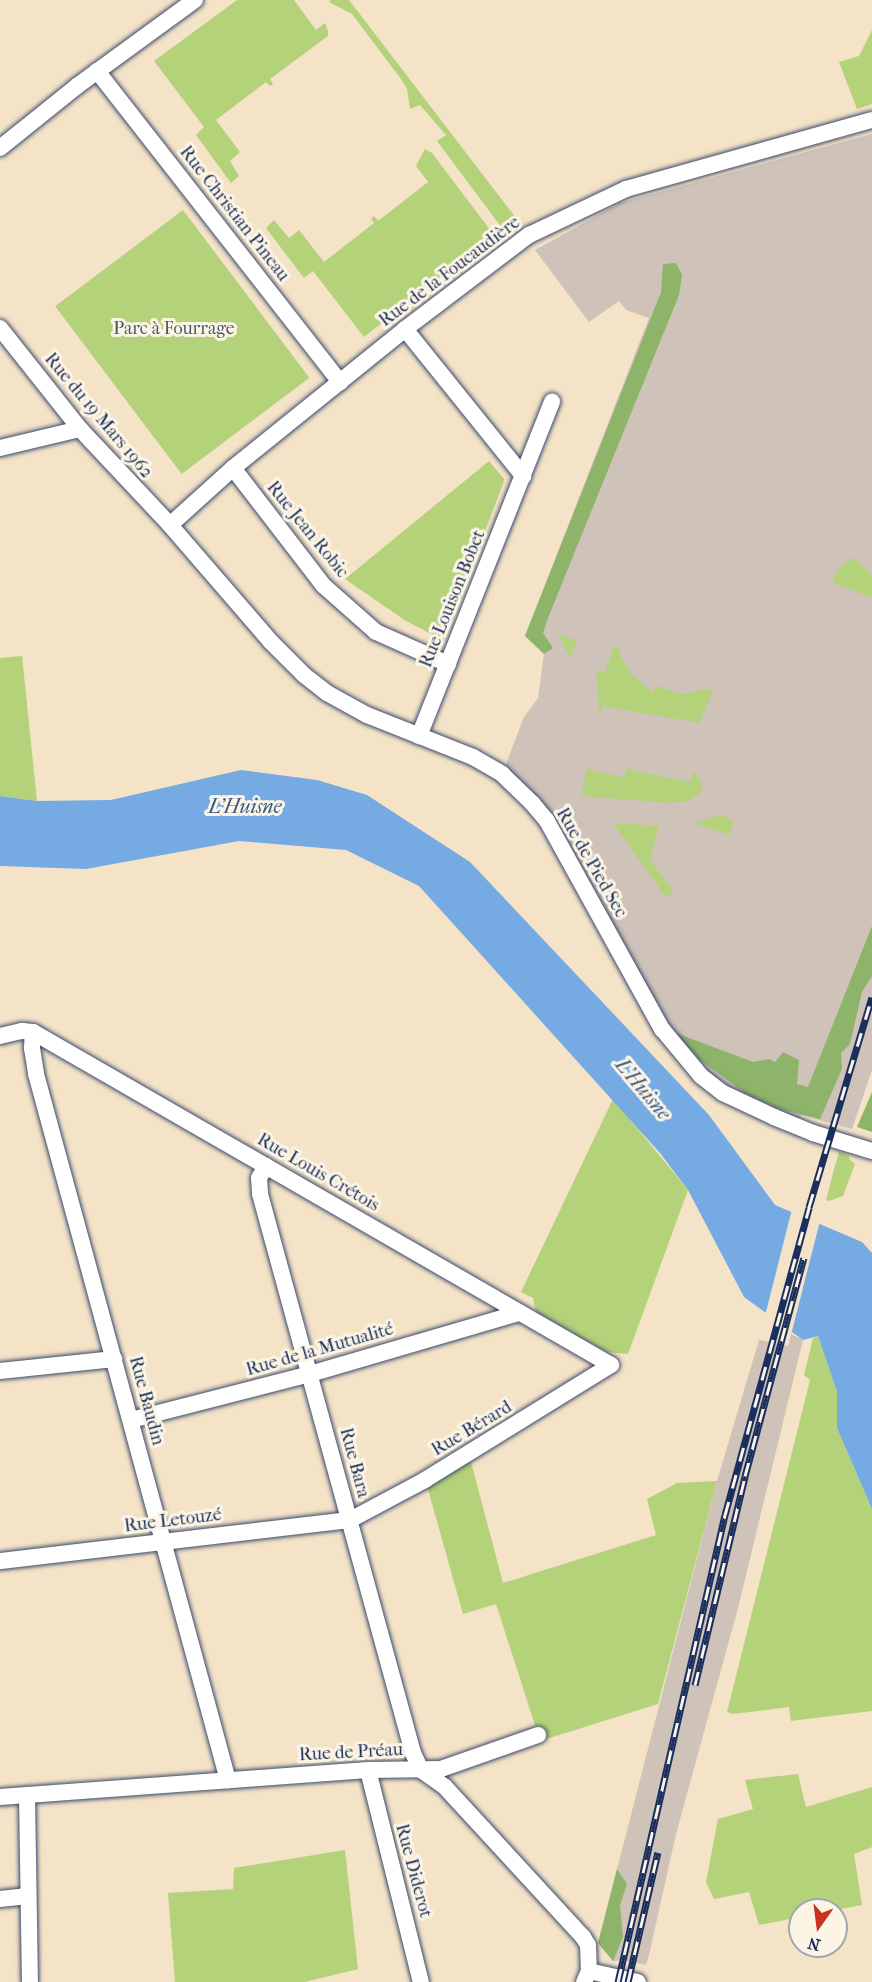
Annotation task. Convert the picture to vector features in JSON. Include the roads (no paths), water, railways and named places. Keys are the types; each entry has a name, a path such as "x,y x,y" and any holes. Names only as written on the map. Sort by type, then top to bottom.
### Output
{"street":[{"path":"0,148 97,71 195,0"},
{"name":"Rue Christian Pineau","path":"97,71 340,382"},
{"name":"Rue de la Foucaudière","path":"170,525 233,468 405,329 529,235 627,189 872,120"},
{"name":"Rue du 19 Mars 1962","path":"0,328 80,429 170,525"},
{"path":"405,329 523,477"},
{"name":"Rue Louison Bobet","path":"419,736 552,402"},
{"path":"0,448 80,429"},
{"name":"Rue Jean Robic","path":"233,468 329,591 376,632 448,664"},
{"name":"Rue de Pied Sec","path":"170,525 270,641 303,675 327,693 367,715 473,757 502,774 547,821 662,1029 701,1076 731,1097 813,1133 872,1151"},
{"path":"0,1036 22,1031 33,1032"},
{"name":"Rue Louis Crétois","path":"33,1032 611,1365"},
{"name":"Rue Baudin","path":"33,1032 32,1048 36,1074 228,1780"},
{"name":"Rue Bara","path":"266,1166 259,1178 260,1194 413,1753 421,1770"},
{"name":"Rue de la Mutualité","path":"131,1420 310,1374 519,1312"},
{"path":"0,1371 114,1359"},
{"name":"Rue Bérard","path":"350,1520 425,1480 611,1365"},
{"name":"Rue Letouzé","path":"0,1561 350,1520"},
{"path":"421,1770 441,1769 538,1735"},
{"name":"Rue de Préau","path":"0,1797 368,1770 421,1770 445,1787 583,1937 588,1945 587,1976 639,1982"},
{"name":"Rue Diderot","path":"368,1770 421,1982"},
{"path":"27,1795 30,1982"},
{"path":"0,1899 28,1896"}],"water":[{"name":"L'Huisne","path":"241,770 317,780 367,795 470,862 709,1115 775,1205 862,1242 872,1253 872,1509 837,1428 837,1392 818,1336 803,1340 744,1297 688,1190 660,1153 419,886 346,850 239,841 86,869 0,866 0,796 37,801 111,800"}],"railway":[{"path":"618,1982 725,1515 809,1207 872,997"},
{"path":"695,1685 745,1476 804,1258"},
{"path":"628,1982 658,1852"}],"park label":[{"name":"Parc à Fourrage","path":"174,329"}]}
